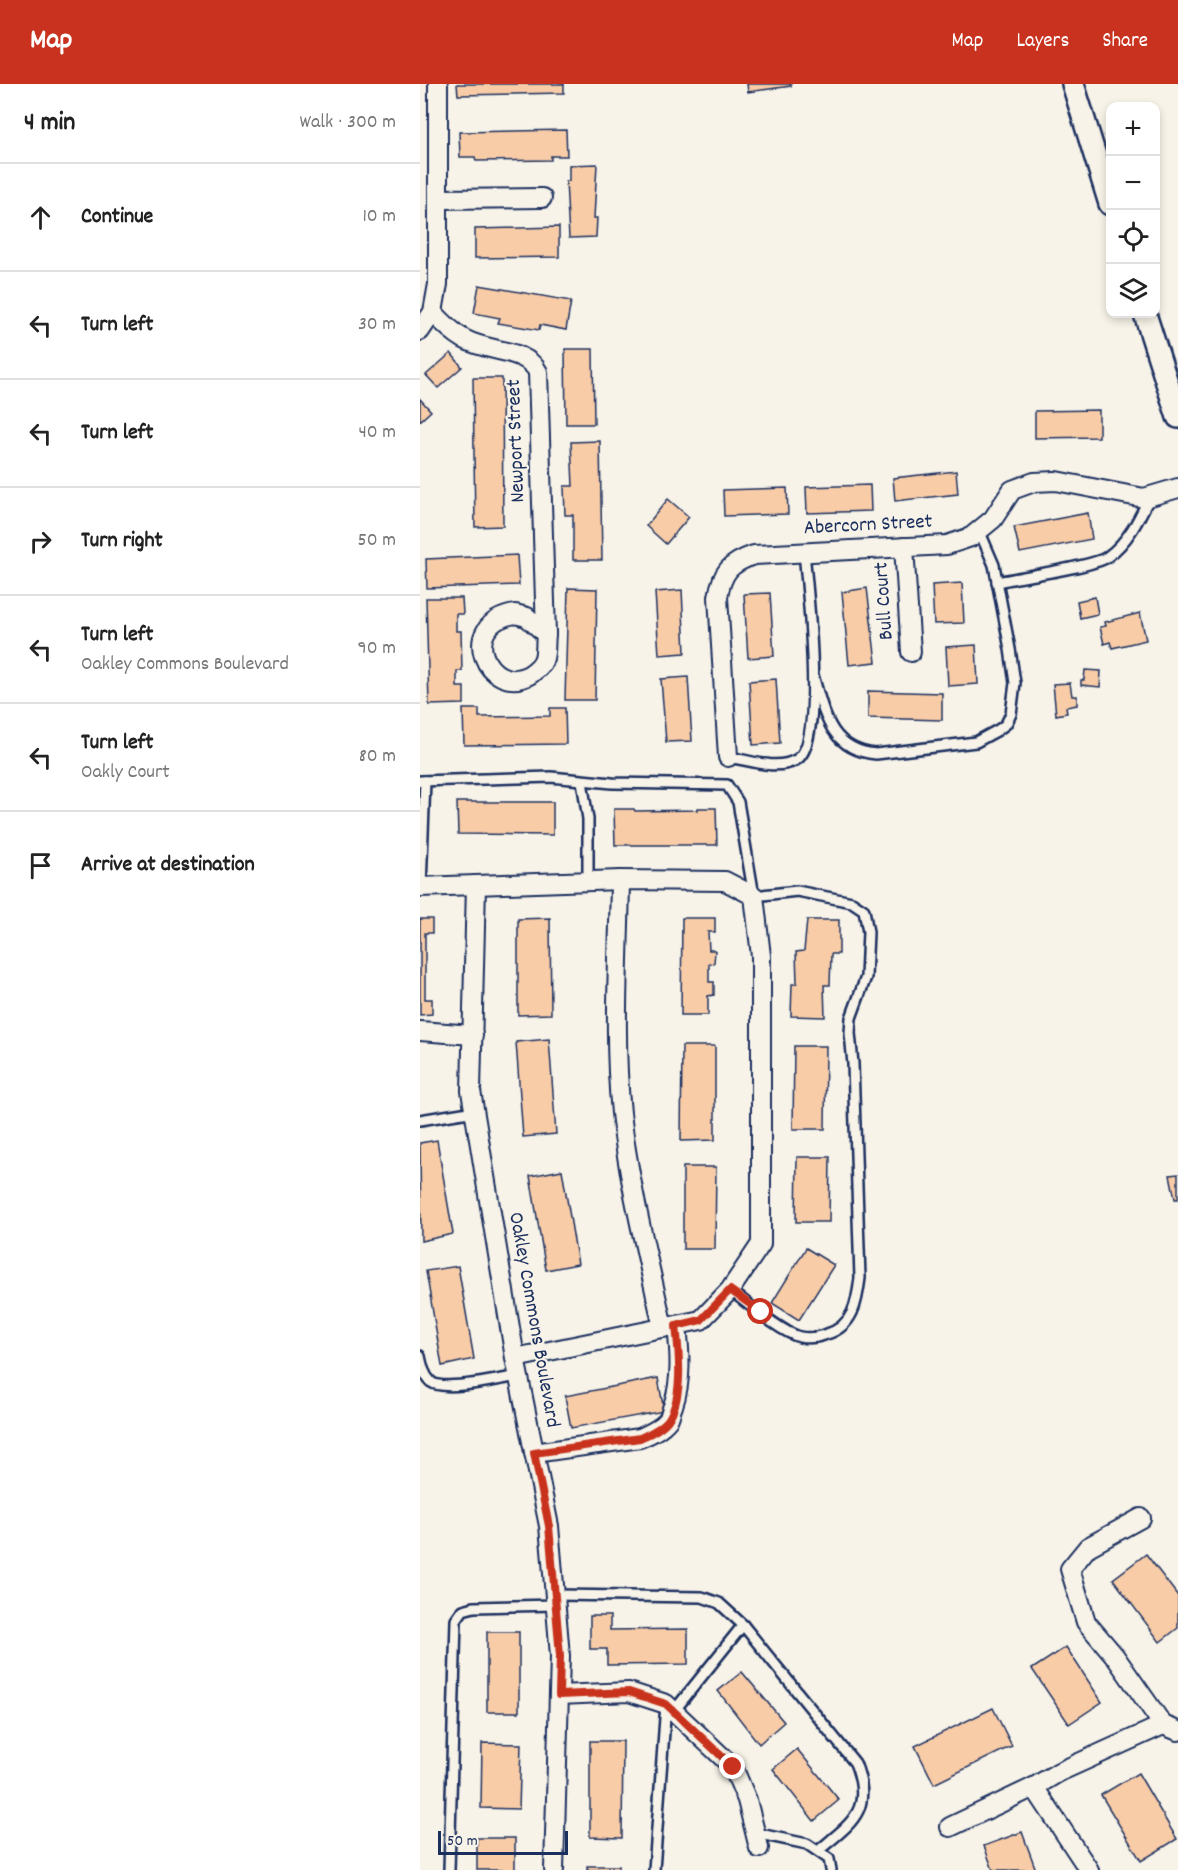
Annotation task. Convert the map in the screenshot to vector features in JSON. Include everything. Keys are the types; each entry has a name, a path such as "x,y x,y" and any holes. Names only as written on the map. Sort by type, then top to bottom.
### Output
{"street":[{"path":"420,331 433,312 438,284 438,84"},
{"path":"1073,84 1106,191"},
{"path":"438,199 543,198"},
{"name":"Newport Street","path":"433,312 448,328 464,339 486,348 524,356 533,362 538,372 546,634"},
{"path":"1146,318 1178,417"},
{"name":"Abercorn Street","path":"728,758 718,597 720,583 727,571 739,560 754,555 947,545 971,537 993,519 1012,490 1034,482 1056,481 1144,498 1178,488"},
{"name":"Bull Court","path":"904,547 910,652"},
{"path":"534,1453 640,1438 655,1432 668,1420 675,1400 679,1377 680,1359 639,1219 621,1113 618,1053 620,880"},
{"path":"421,887 620,880 725,881 754,896 761,956 761,1244 730,1290 701,1320 515,1358"},
{"name":"Oakley Commons Boulevard","path":"476,885 471,1091 515,1358 549,1526 556,1600 560,1656 554,1870"},
{"path":"420,1031 473,1035"},
{"path":"950,1827 1034,1787 1059,1772 1170,1728 1086,1622 1070,1569 1088,1547 1141,1518"},
{"path":"559,1695 629,1692 670,1708 733,1767 747,1800 757,1840"},
{"path":"1034,1787 1089,1870"}],"lane":[{"path":"997,582 1104,559 1120,546 1137,524 1150,496"},
{"path":"813,675 831,728 849,748 862,753 876,754 976,741 1006,724 1011,714 1014,697 1013,669 994,565 979,530"},
{"path":"728,758 746,762 785,764 796,761 808,745 813,675 804,552"},
{"path":"421,887 422,781 551,777 612,783 727,785 738,802 754,896 797,891 852,902 864,910 868,932 866,977 851,1018 850,1033 860,1278 858,1300 850,1318 837,1331 817,1338 799,1337 785,1330 730,1290"},
{"path":"582,781 588,819 588,881"},
{"path":"420,1120 475,1111"},
{"path":"420,1356 422,1369 432,1382 445,1387 519,1376"},
{"path":"449,1870 456,1620 463,1610 474,1607 556,1600 702,1597 719,1603 743,1625 855,1763 860,1776 860,1808 854,1820 818,1851"},
{"path":"654,1870 670,1708 743,1625"},
{"path":"757,1840 807,1844 829,1859 831,1870"}],"building":[{"path":"457,84 564,84 564,93 458,95"},
{"path":"747,84 791,84 791,86 748,92"},
{"path":"566,130 567,156 551,156 551,160 476,161 475,157 460,157 459,132"},
{"path":"597,164 594,218 597,218 596,237 569,238 566,181 569,181 569,165"},
{"path":"559,227 559,257 475,258 475,229"},
{"path":"479,285 571,301 566,330 540,325 539,330 498,323 500,318 474,313"},
{"path":"565,349 593,349 594,424 566,424"},
{"path":"451,353 462,367 438,388 426,375"},
{"path":"473,378 502,378 503,526 475,527"},
{"path":"420,399 431,411 420,421"},
{"path":"1099,410 1099,437 1035,438 1035,411"},
{"path":"600,441 602,560 573,560 573,515 565,515 564,486 573,486 571,442"},
{"path":"956,471 958,494 895,501 893,478"},
{"path":"870,485 871,511 807,513 806,487"},
{"path":"787,488 788,514 724,516 723,490"},
{"path":"668,499 689,517 666,544 646,526"},
{"path":"1088,513 1092,539 1020,553 1014,527"},
{"path":"517,555 519,585 427,588 426,559"},
{"path":"962,583 964,623 934,624 932,585"},
{"path":"568,588 597,589 595,700 565,700"},
{"path":"867,588 876,662 849,665 842,592"},
{"path":"682,590 685,653 659,655 655,592"},
{"path":"770,593 774,656 748,658 744,594"},
{"path":"1095,597 1098,614 1080,618 1077,601"},
{"path":"426,598 462,598 463,614 456,614 456,631 461,631 462,671 457,671 457,687 464,687 464,704 429,705"},
{"path":"1140,613 1146,640 1112,648 1110,642 1104,644 1100,627 1106,626 1105,622"},
{"path":"976,645 978,684 948,686 946,647"},
{"path":"1085,670 1101,671 1100,687 1081,685"},
{"path":"688,677 692,741 666,742 661,679"},
{"path":"776,679 780,743 753,745 749,681"},
{"path":"1070,683 1072,696 1077,696 1077,705 1066,707 1067,713 1056,715 1053,684"},
{"path":"868,691 942,693 942,720 868,718"},
{"path":"550,708 565,708 566,744 464,745 463,709 479,709 479,717 550,716"},
{"path":"457,802 553,802 553,835 458,834"},
{"path":"698,808 716,808 717,845 615,845 614,809 634,809 635,811 698,810"},
{"path":"550,918 551,1014 518,1015 518,919"},
{"path":"682,918 715,918 715,932 708,932 709,950 715,950 714,963 709,964 709,982 714,982 714,995 708,996 708,1015 681,1015"},
{"path":"420,919 432,919 432,933 425,933 425,999 432,999 432,1014 420,1015"},
{"path":"807,920 839,920 839,954 831,954 830,985 824,985 825,1017 791,1016 792,984 797,983 796,952 804,951"},
{"path":"549,1039 556,1134 523,1137 516,1042"},
{"path":"682,1046 715,1046 715,1140 681,1141"},
{"path":"794,1046 826,1046 825,1129 793,1129"},
{"path":"437,1140 453,1234 421,1241 420,1143"},
{"path":"797,1157 830,1157 829,1222 796,1222"},
{"path":"683,1167 716,1167 715,1249 683,1249"},
{"path":"562,1170 578,1264 546,1270 530,1176"},
{"path":"1178,1174 1178,1199 1175,1199 1170,1175"},
{"path":"806,1248 834,1265 799,1320 772,1303"},
{"path":"458,1266 474,1359 442,1366 426,1271"},
{"path":"658,1378 664,1411 571,1428 565,1396"},
{"path":"1146,1554 1178,1596 1178,1628 1160,1642 1113,1579"},
{"path":"590,1616 610,1616 610,1630 688,1629 688,1664 607,1665 607,1649 590,1649"},
{"path":"487,1632 519,1632 519,1712 487,1712"},
{"path":"1066,1647 1102,1702 1069,1724 1032,1669"},
{"path":"742,1672 784,1722 759,1744 718,1691"},
{"path":"993,1708 1012,1746 934,1784 915,1746"},
{"path":"590,1741 623,1741 622,1838 590,1837"},
{"path":"482,1743 521,1744 519,1809 481,1808"},
{"path":"797,1749 839,1800 814,1821 773,1769"},
{"path":"1138,1773 1177,1839 1141,1861 1101,1795"},
{"path":"1022,1832 1036,1870 993,1870 984,1846"},
{"path":"477,1838 515,1838 515,1870 477,1870"},
{"path":"587,1866 619,1866 619,1870 587,1870"}],"route":[{"path":"733,1767 666,1704 629,1692 559,1695 560,1656 549,1526 534,1453 640,1438 655,1432 668,1420 675,1400 680,1359 676,1326 701,1320 730,1290 761,1312"}]}
